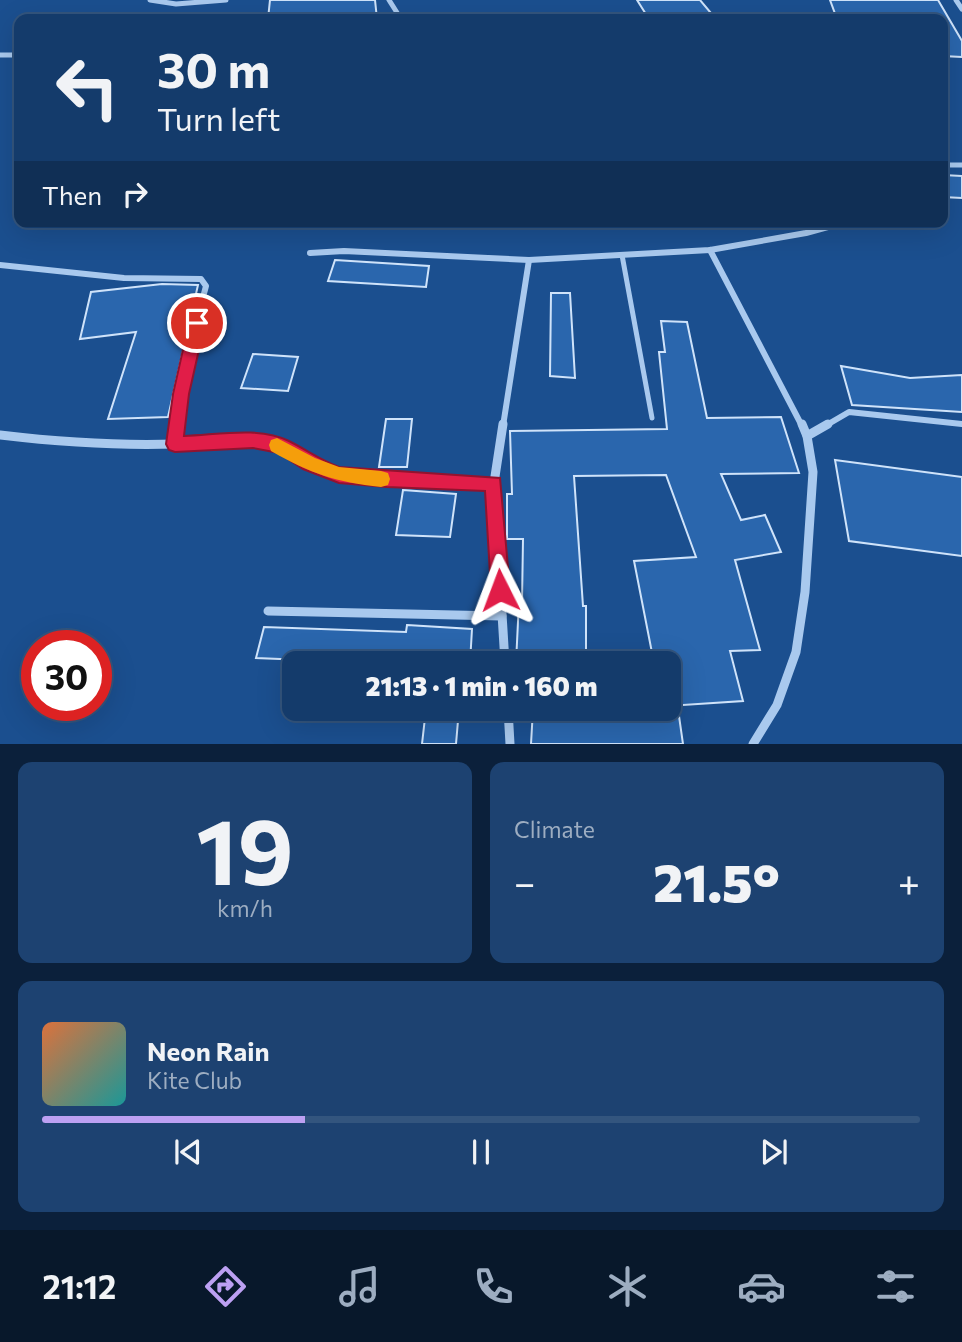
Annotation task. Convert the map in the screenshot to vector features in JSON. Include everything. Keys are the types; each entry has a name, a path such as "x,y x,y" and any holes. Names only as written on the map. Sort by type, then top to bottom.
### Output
{"street":[{"path":"150,0 176,4 226,0"},
{"path":"956,0 962,9"},
{"path":"310,253 344,251 528,260 710,250 824,228"},
{"path":"710,250 807,436 813,472 813,501 796,652 778,705 753,744"},
{"path":"504,651 494,483 528,260"},
{"path":"0,264 91,276 201,279 206,286 204,299 190,346 175,444"},
{"path":"807,436 849,412 962,425"},
{"path":"0,435 78,444 175,444 253,440 284,447 309,464 339,475 387,480 494,483"},
{"path":"268,611 502,616"},
{"path":"509,721 510,744"}],"lane":[{"path":"622,255 652,418"}],"building":[{"path":"270,0 375,0 376,14 269,14"},
{"path":"637,0 700,0 712,14 646,14"},
{"path":"830,0 938,0 946,14 835,14"},
{"path":"948,17 962,41 962,57 948,56"},
{"path":"948,175 962,176 962,198 948,197"},
{"path":"335,260 429,266 426,287 328,281"},
{"path":"162,284 198,285 168,417 108,419 136,332 80,339 91,292"},
{"path":"551,293 570,293 575,378 550,376"},
{"path":"661,321 687,322 707,418 781,417 799,473 721,474 741,520 765,515 781,552 735,560 760,650 730,651 743,701 681,705 681,651 652,651 634,561 696,557 666,475 574,476 583,606 586,606 586,651 517,651 519,601 522,602 523,539 507,539 507,494 512,494 510,431 667,429 659,352 665,352"},
{"path":"253,354 298,357 288,391 241,388"},
{"path":"841,366 910,378 962,375 962,412 852,405"},
{"path":"386,419 412,419 407,467 379,467"},
{"path":"835,460 962,477 962,556 849,541"},
{"path":"403,490 456,494 450,537 396,535"},
{"path":"407,625 472,629 471,651 282,651 282,659 256,658 264,627 406,632"},
{"path":"425,721 458,721 456,744 422,744"},
{"path":"532,721 680,721 683,744 531,744"}],"slow traffic":[{"path":"277,445 309,464 339,475 381,479"}],"route":[{"path":"197,323 181,394 175,444 253,440 284,447 309,464 339,475 387,480 494,483 500,590"}]}
